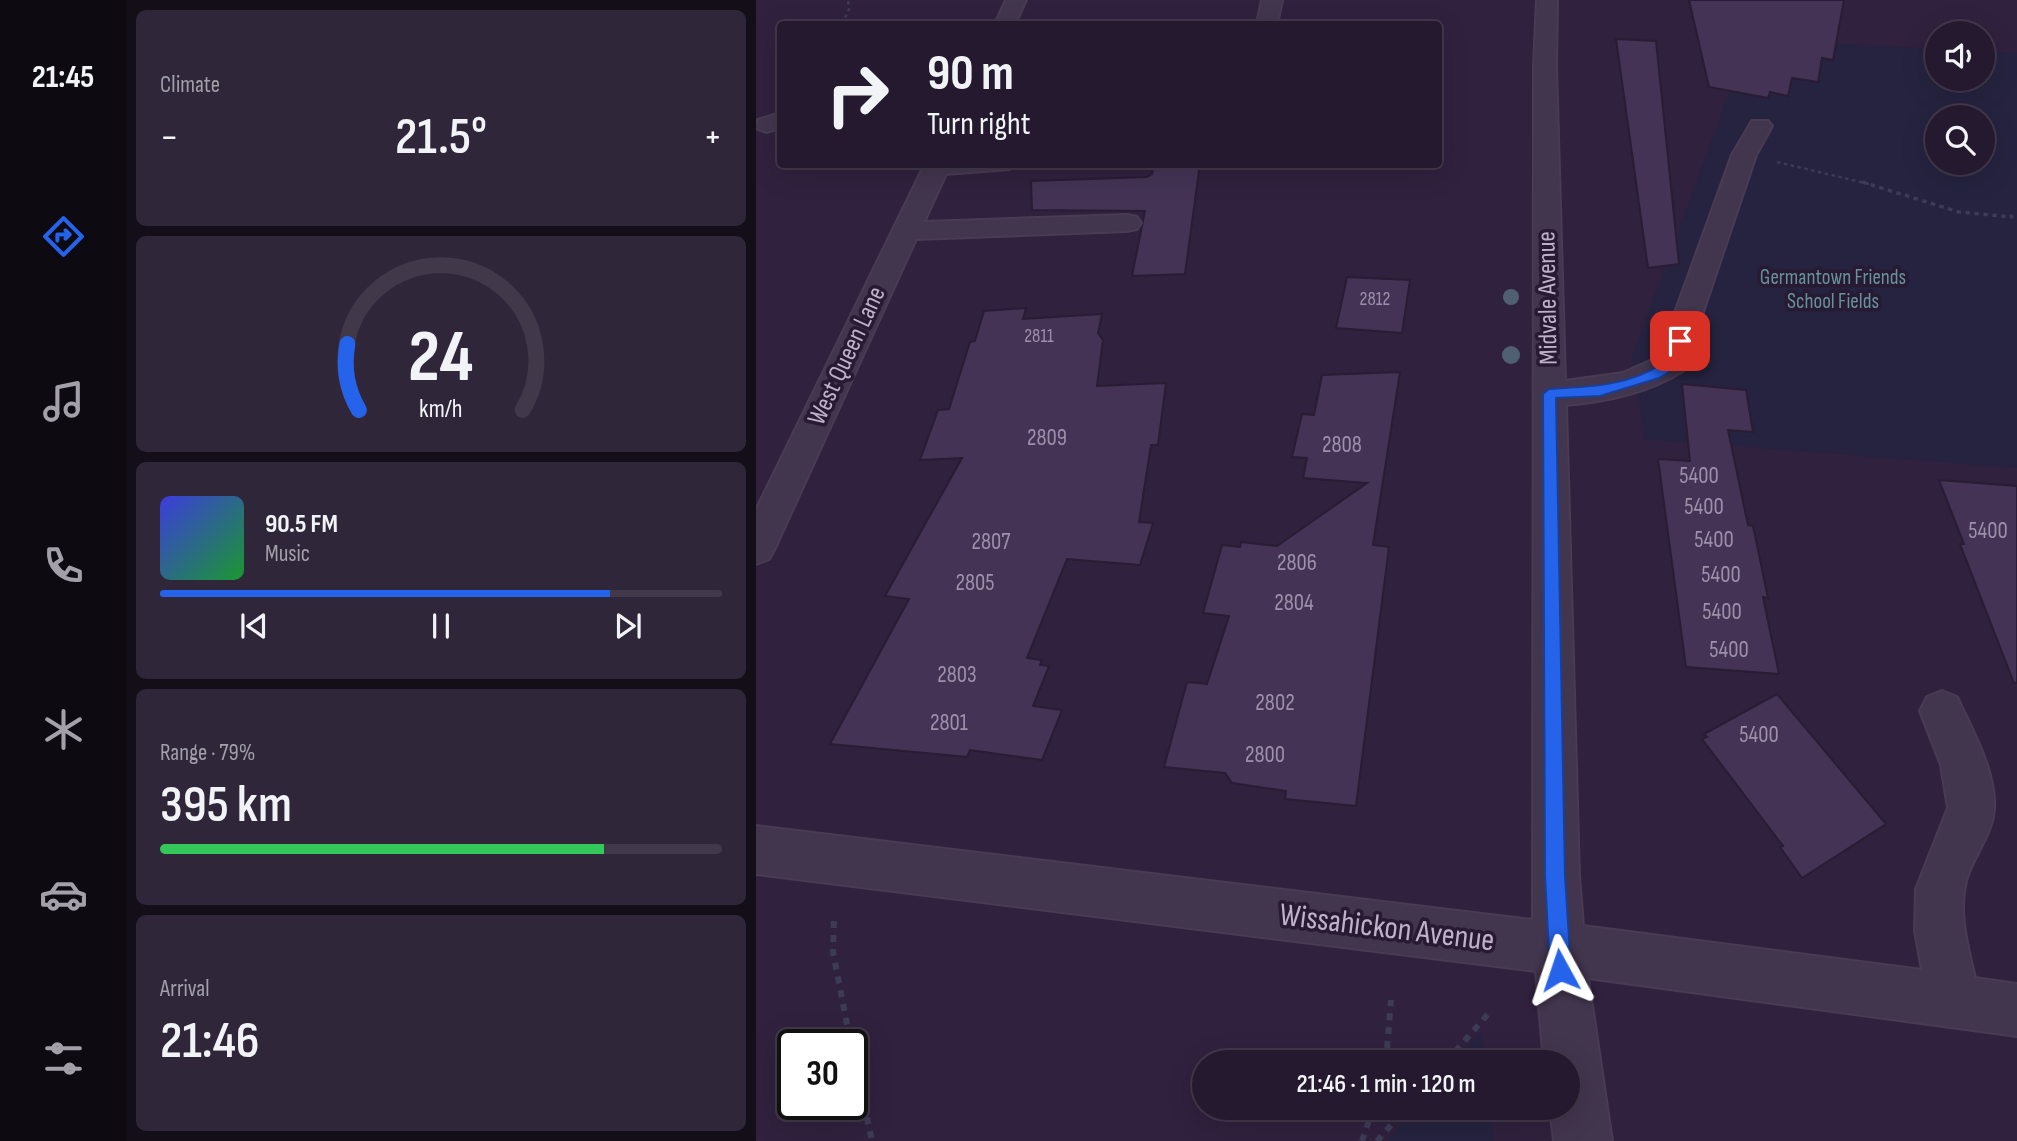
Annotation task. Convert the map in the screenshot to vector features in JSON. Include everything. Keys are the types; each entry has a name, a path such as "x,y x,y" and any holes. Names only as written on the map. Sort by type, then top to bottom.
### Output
{"street":[{"path":"1006,21 1016,0"},
{"path":"1268,21 1272,0"},
{"name":"Midvale Avenue","path":"1547,0 1545,66 1558,948 1569,1056 1583,1141"},
{"path":"1549,394 1600,392 1654,375 1672,363 1744,155 1760,126"},
{"name":"West Queen Lane","path":"756,548 937,168"},
{"path":"906,231 1127,223"},
{"path":"1942,711 1968,780 1970,817 1952,850 1940,890 1941,938 1955,1001"},
{"name":"Wissahickon Avenue","path":"756,850 1558,948 2017,1010"}],"path":[{"path":"843,21 849,9 848,0"},
{"path":"1744,155 1887,188 1959,212 2012,217 2009,213"},
{"path":"834,921 833,952 848,1029"},
{"path":"1387,1050 1391,1000"},
{"path":"1456,1050 1488,1014"},
{"path":"868,1120 872,1141"},
{"path":"1362,1141 1369,1120"},
{"path":"1377,1141 1395,1120"}],"green space":[{"name":"Germantown Friends School Fields","path":"1749,39 1925,48 1925,91 1995,91 1995,52 2017,53 2017,468 1644,439 1632,357"},
{"path":"1482,1031 1484,1050 1465,1050"},
{"path":"1405,1120 1491,1120 1495,1141 1387,1141"}],"building":[{"path":"1689,0 1844,0 1833,60 1822,58 1818,82 1792,78 1788,96 1770,92 1768,98 1709,87"},
{"path":"1616,39 1656,41 1679,264 1648,268"},
{"path":"1153,168 1199,168 1185,274 1132,276 1145,211 1032,210 1031,181 1147,177 1152,174"},
{"path":"1347,277 1410,280 1402,333 1336,328"},
{"path":"1026,308 1023,319 1102,314 1098,333 1103,340 1097,386 1166,383 1158,445 1151,445 1139,522 1153,523 1140,565 1067,559 1027,658 1042,660 1040,665 1049,666 1033,706 1062,710 1042,760 970,750 967,757 830,744 909,599 885,596 962,458 920,460 938,410 949,409 970,342 975,341 984,311"},
{"path":"1400,372 1373,545 1389,547 1356,806 1285,799 1286,791 1232,783 1225,773 1164,767 1187,682 1207,684 1229,616 1203,613 1222,545 1240,547 1241,542 1277,546 1367,483 1303,478 1307,458 1292,457 1302,414 1314,415 1322,375"},
{"path":"1682,384 1746,390 1753,432 1728,430 1748,525 1753,526 1768,598 1763,597 1779,674 1686,667 1658,459 1690,461"},
{"path":"1939,480 2017,486 2017,683 2014,683 1960,544 1964,544"},
{"path":"1777,694 1886,824 1802,878 1780,847 1783,846 1702,739 1707,737 1704,734"}],"route":[{"path":"1560,970 1555,876 1549,394 1600,392 1654,375 1672,363 1680,341"}]}
